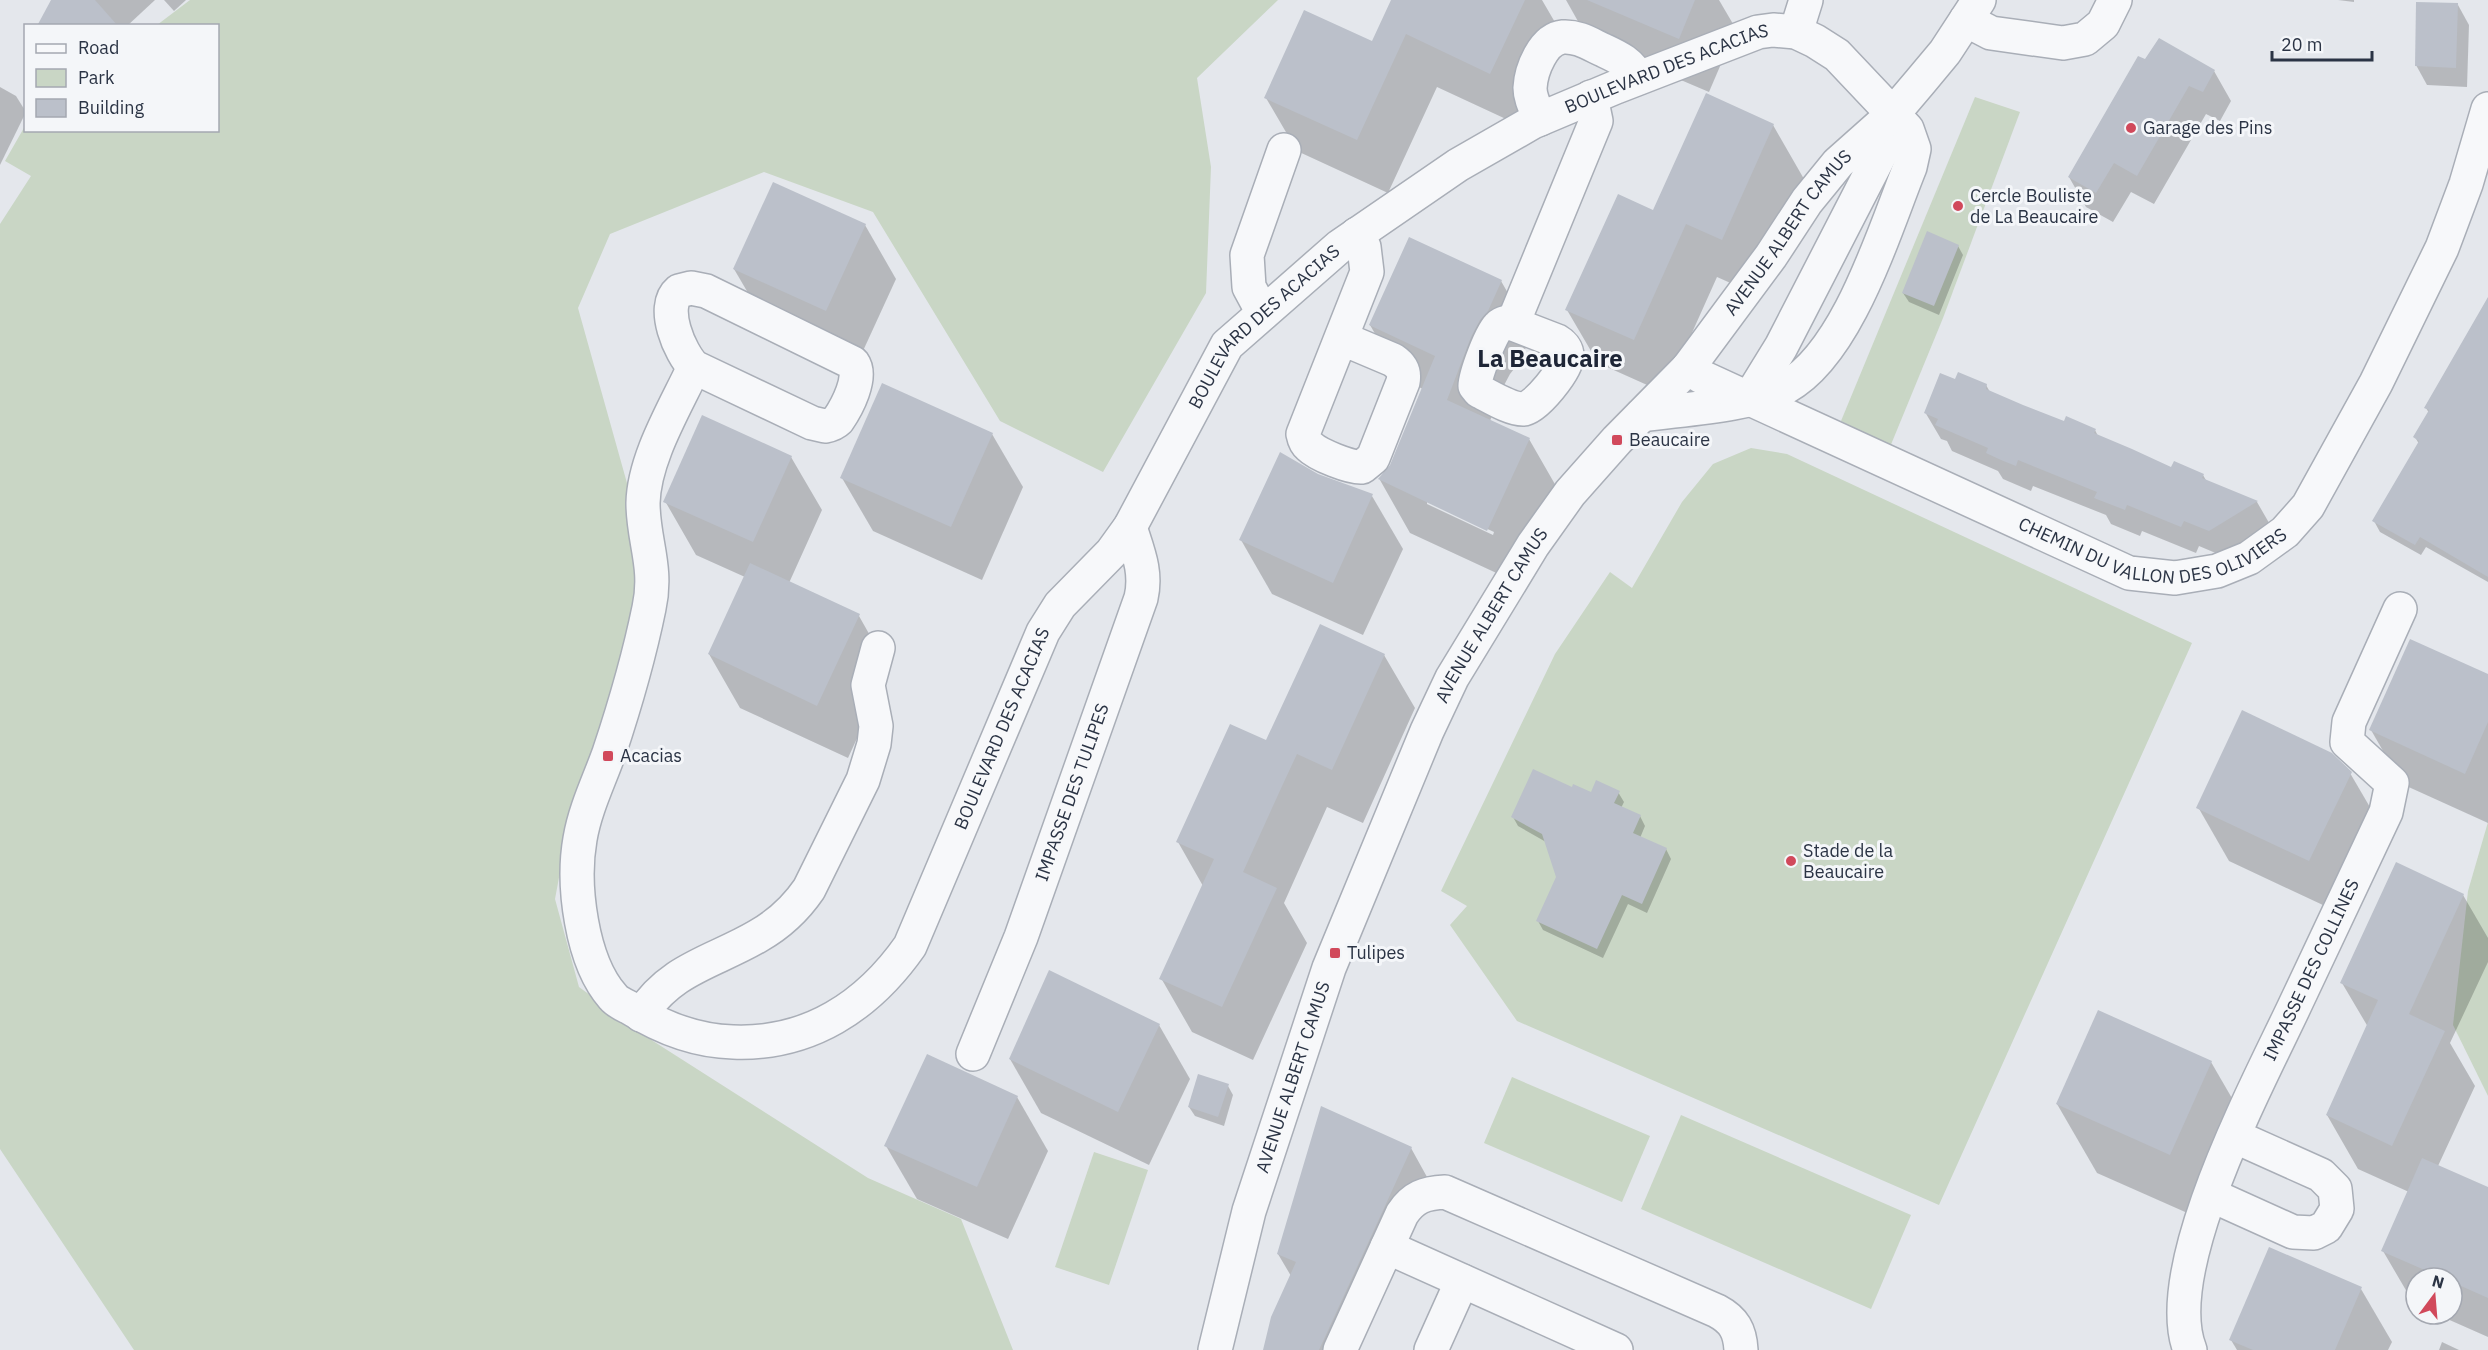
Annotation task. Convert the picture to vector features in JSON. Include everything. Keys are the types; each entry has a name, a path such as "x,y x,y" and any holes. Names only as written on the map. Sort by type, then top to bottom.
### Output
{"street":[{"path":"1796,32 1806,0"},
{"path":"1972,10 1991,33 2063,43 2085,39 2103,24 2115,0"},
{"name":"AVENUE ALBERT CAMUS","path":"1215,1350 1249,1211 1325,979 1358,892 1426,731 1452,678 1533,545 1570,493 1617,440 1688,368 1771,256 1807,201 1838,163 1892,115 1945,52 1972,10"},
{"name":"BOULEVARD DES ACACIAS","path":"694,368 668,424 646,481 643,506 653,567 652,593 632,684 585,816 580,839 579,897 582,924 596,971 614,998 640,1015 677,1033 713,1041 750,1043 789,1035 833,1020 860,1002 886,977 910,946 1043,632 1060,605 1112,552 1130,527 1227,345 1340,246 1458,165 1540,119 1758,32 1773,30 1796,32 1837,55 1907,129 1914,149 1910,167 1863,284 1842,323 1816,362 1786,386 1749,399 1642,415"},
{"path":"1540,119 1530,88 1541,56 1551,41 1566,37 1580,39 1628,63 1638,78"},
{"path":"1513,323 1596,121 1591,97"},
{"name":"CHEMIN DU VALLON DES OLIVIERS","path":"1688,368 1749,399 2129,573 2175,578 2217,571 2249,558 2285,532 2308,507 2376,383 2442,248 2466,184 2488,109"},
{"path":"1749,399 1781,347 1884,147 1892,115"},
{"path":"1263,313 1250,287 1247,255 1284,150"},
{"path":"1341,338 1367,272 1364,247 1357,234"},
{"path":"690,288 706,291 848,360 856,368 858,377 838,420 825,426 812,423 694,368 687,360 678,340 672,318 671,302 679,291 690,288"},
{"name":"IMPASSE DES TULIPES","path":"973,1054 1021,937 1141,598 1144,586 1143,564 1130,527"},
{"name":"IMPASSE DES COLLINES","path":"2190,1350 2183,1319 2187,1270 2211,1195 2234,1136 2386,812 2392,783 2347,742 2349,722 2400,609"},
{"path":"640,1015 649,1002 671,980 757,937 774,926 800,903 863,780 869,761 876,726 868,685 878,648"},
{"path":"2211,1195 2294,1232 2307,1234 2320,1230 2334,1216 2337,1196 2327,1179 2234,1136"},
{"path":"1340,1350 1409,1203 1426,1194 1445,1192 1717,1311 1730,1318 1737,1329 1741,1350"},
{"path":"1387,1247 1616,1350"},
{"path":"1431,1350 1462,1281"}],"green space":[{"path":"190,0 1278,0 1197,78 1211,167 1206,293 1103,472 1000,421 873,212 764,172 610,234 578,308 646,551 650,620 571,813 555,899 579,987 653,1041 868,1178 961,1219 1013,1350 134,1350 0,1149 0,224 31,176 5,161 24,128 24,132 219,132 219,24 158,24"},
{"name":"Cercle Bouliste de La Beaucaire","path":"1975,97 2020,112 1943,318 1890,447 1841,421"},
{"name":"Stade de la Beaucaire","path":"1751,448 1787,454 2192,643 1939,1205 1517,1021 1450,925 1467,906 1441,891 1555,654 1610,572 1632,588 1682,502 1713,464"},
{"path":"2488,822 2488,1096 2453,1025 2468,891"},
{"path":"1512,1077 1650,1136 1622,1202 1484,1143"},
{"path":"1681,1115 1911,1215 1871,1309 1641,1209"},
{"path":"1094,1152 1148,1170 1109,1285 1055,1267"}],"building":[{"path":"51,0 95,0 116,24 38,24"},
{"path":"1391,0 1525,0 1490,74 1406,34 1357,140 1264,98 1304,10 1372,41"},
{"path":"1587,0 1695,0 1679,39"},
{"path":"2416,2 2458,3 2456,68 2415,66"},
{"name":"Garage des Pins","path":"2159,38 2215,70 2203,92 2189,86 2137,176 2114,163 2096,193 2068,177 2138,56 2145,59"},
{"path":"1706,93 1774,124 1722,240 1686,224 1634,340 1565,310 1618,194 1653,210"},
{"path":"773,182 866,224 826,311 733,269"},
{"path":"1927,231 1959,245 1934,306 1902,293"},
{"path":"1409,237 1502,280 1488,311 1471,337 1447,400 1530,438 1487,531 1378,479 1390,465 1435,356 1369,325"},
{"path":"2488,297 2488,577 2420,537 2415,545 2372,521 2419,441 2413,437 2429,410 2424,408"},
{"path":"1958,372 1987,384 1986,389 2023,405 2064,421 2066,416 2096,429 2094,433 2171,467 2174,461 2204,474 2202,478 2258,501 2209,531 2184,521 2181,527 2127,505 2125,510 2094,498 2097,492 2018,460 2016,466 2001,460 1986,453 1988,448 1935,425 1938,419 1924,413 1940,373 1955,379"},
{"path":"882,383 993,433 951,527 840,478"},
{"path":"702,415 792,456 753,542 663,502"},
{"path":"1280,452 1318,474 1373,494 1333,583 1239,540"},
{"path":"750,563 860,614 817,706 708,654"},
{"path":"1320,624 1385,654 1332,770 1297,754 1283,784 1243,872 1277,888 1222,1007 1159,979 1214,859 1176,842 1230,724 1266,740"},
{"path":"2410,639 2488,674 2488,722 2465,774 2369,730"},
{"path":"2242,710 2332,753 2352,772 2309,861 2196,808"},
{"path":"1533,769 1572,787 1573,784 1591,792 1596,780 1620,791 1614,803 1641,815 1633,833 1667,848 1642,904 1622,895 1597,949 1536,921 1556,877 1542,834 1511,817"},
{"path":"2396,862 2464,894 2409,1014 2445,1031 2392,1146 2326,1115 2378,1000 2340,983"},
{"path":"1049,970 1160,1024 1118,1112 1009,1059"},
{"path":"2098,1010 2212,1061 2170,1155 2056,1104"},
{"path":"927,1054 1018,1096 977,1187 884,1146"},
{"path":"1198,1074 1229,1084 1218,1117 1188,1107"},
{"path":"1321,1106 1412,1147 1319,1350 1263,1350 1271,1317 1296,1262 1277,1254"},
{"path":"2422,1158 2488,1187 2488,1298 2464,1287 2464,1266 2415,1266 2381,1251"},
{"path":"2269,1247 2362,1287 2335,1350 2253,1350 2229,1340"}],"place":[{"name":"Garage des Pins","path":"2131,128"},
{"name":"Cercle Bouliste de La Beaucaire","path":"1958,206"},
{"name":"Beaucaire","path":"1617,440"},
{"name":"Acacias","path":"608,756"},
{"name":"Stade de la Beaucaire","path":"1791,861"},
{"name":"Tulipes","path":"1335,953"}],"district":[{"name":"La Beaucaire","path":"1550,359"}]}
